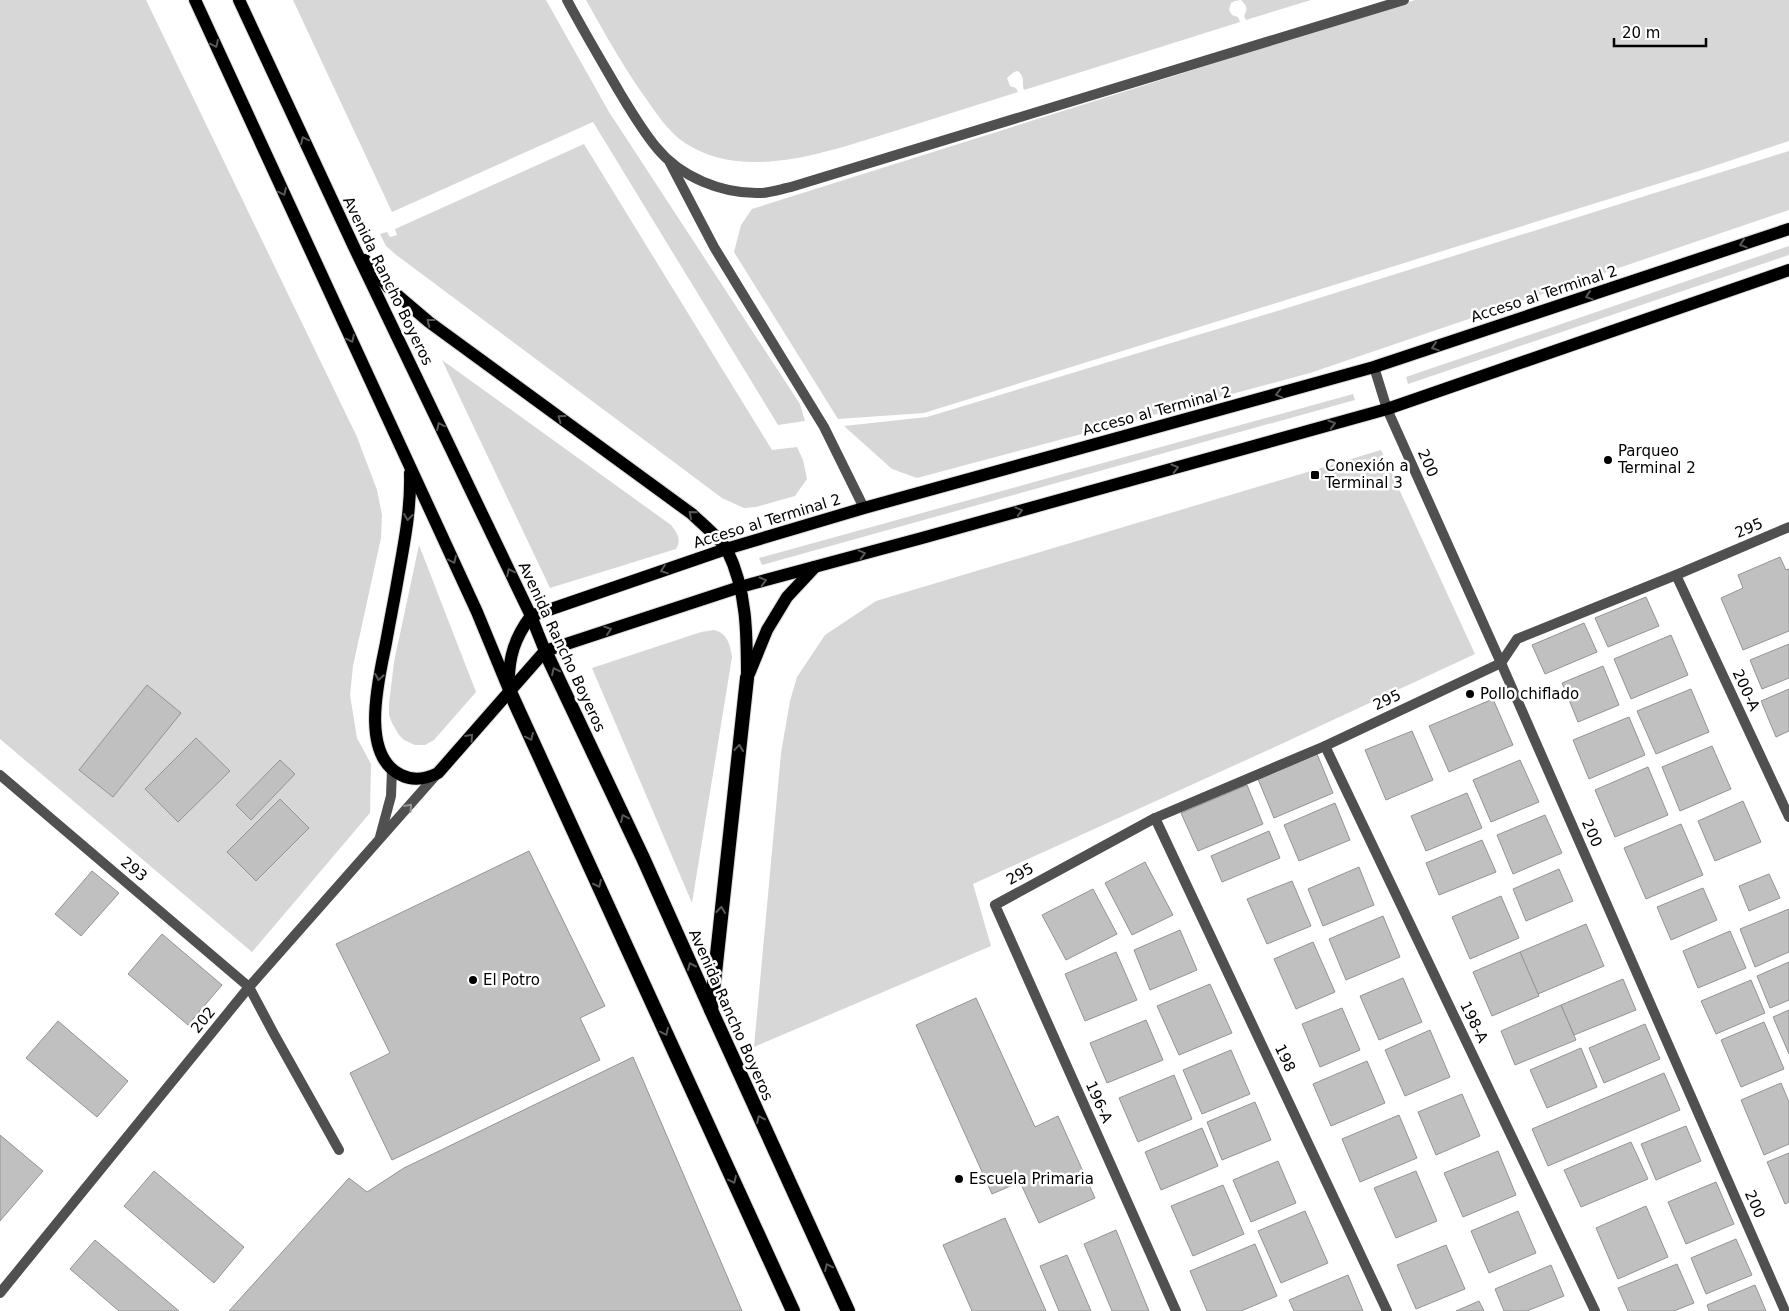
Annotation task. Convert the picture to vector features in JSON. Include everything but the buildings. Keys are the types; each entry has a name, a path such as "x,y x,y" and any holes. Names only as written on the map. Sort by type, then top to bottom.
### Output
{"highway":[{"name":"Avenida Rancho Boyeros","path":"545,651 643,858 710,1010 848,1311"},
{"path":"710,1010 747,678"},
{"path":"510,692 793,1311"}],"main road":[{"path":"195,0 477,612 510,692"},
{"name":"Avenida Rancho Boyeros","path":"239,0 354,247 531,616 545,651"},
{"name":"Acceso al Terminal 2","path":"531,616 726,549 864,508 1374,367 1789,229"},
{"path":"354,247 389,288 429,322 692,514 726,549 740,587 746,626 747,678"},
{"path":"410,468 411,485 408,522 375,701 376,733 385,761 392,770 404,776 418,779 438,773 545,651 740,587 1387,409 1789,270"},
{"path":"747,678 767,630 787,597 815,566"},
{"path":"510,692 510,664 515,640 531,616"}],"street":[{"path":"567,0 588,39 643,130 656,148 668,160 687,174 709,184 732,192 762,193 790,187 1404,0"},
{"path":"668,160 714,247 824,427 864,508"},
{"name":"200","path":"1374,367 1387,409 1501,663 1785,1311"},
{"name":"295","path":"995,905 1155,818 1325,746 1501,663 1517,639 1789,527"},
{"name":"200-A","path":"1676,575 1789,817"},
{"name":"198-A","path":"1325,746 1595,1311"},
{"path":"379,840 391,796 392,770"},
{"name":"202","path":"0,1293 249,987 438,773"},
{"name":"293","path":"0,775 249,987"},
{"name":"198","path":"1155,818 1387,1311"},
{"name":"196-A","path":"995,905 1176,1311"},
{"path":"249,987 339,1150"}],"shaded area":[{"path":"0,0 146,0 357,437 377,490 382,515 381,538 353,666 350,695 357,738 371,764 370,813 252,952 0,739"},
{"path":"293,0 546,0 609,112 800,404 805,421 778,425 593,122 392,212"},
{"path":"586,0 1241,0 1231,3 1229,10 1232,15 1238,17 1240,22 1024,90 1022,76 1018,71 1014,72 1007,78 1010,86 1016,88 1018,92 847,146 791,159 763,162 736,161 709,155 685,143 674,134 630,76"},
{"path":"1241,0 1311,0 1246,20 1244,16 1246,11 1245,4"},
{"path":"1415,0 1789,0 1789,141 1702,170 924,413 838,419 734,252 741,225 752,209"},
{"path":"584,144 772,450 797,447 803,460 807,479 795,496 756,507 744,508 722,498 395,254 386,246 380,234 387,232 390,237 397,235 395,229"},
{"path":"1789,151 1789,210 1310,373 917,478 892,469 844,426 927,417 1287,308"},
{"path":"1789,246 1789,255 1408,384 1406,377"},
{"path":"442,360 671,525 679,539 676,549 550,588"},
{"path":"1353,394 1355,400 762,565 759,558"},
{"path":"1381,450 1475,654 973,884 991,946 754,1047 781,753 790,701 797,677 825,635 876,601"},
{"path":"419,545 476,692 434,740 425,745 415,745 404,740 399,735 389,715 394,662"},
{"path":"714,630 725,636 732,657 692,903 592,668 701,632"}],"place":[{"name":"Parqueo Terminal 2","path":"1608,460"},
{"name":"Conexión a Terminal 3","path":"1315,475"},
{"name":"Pollo chiflado","path":"1470,694"},
{"name":"El Potro","path":"473,980"},
{"name":"Escuela Primaria","path":"959,1179"}]}
